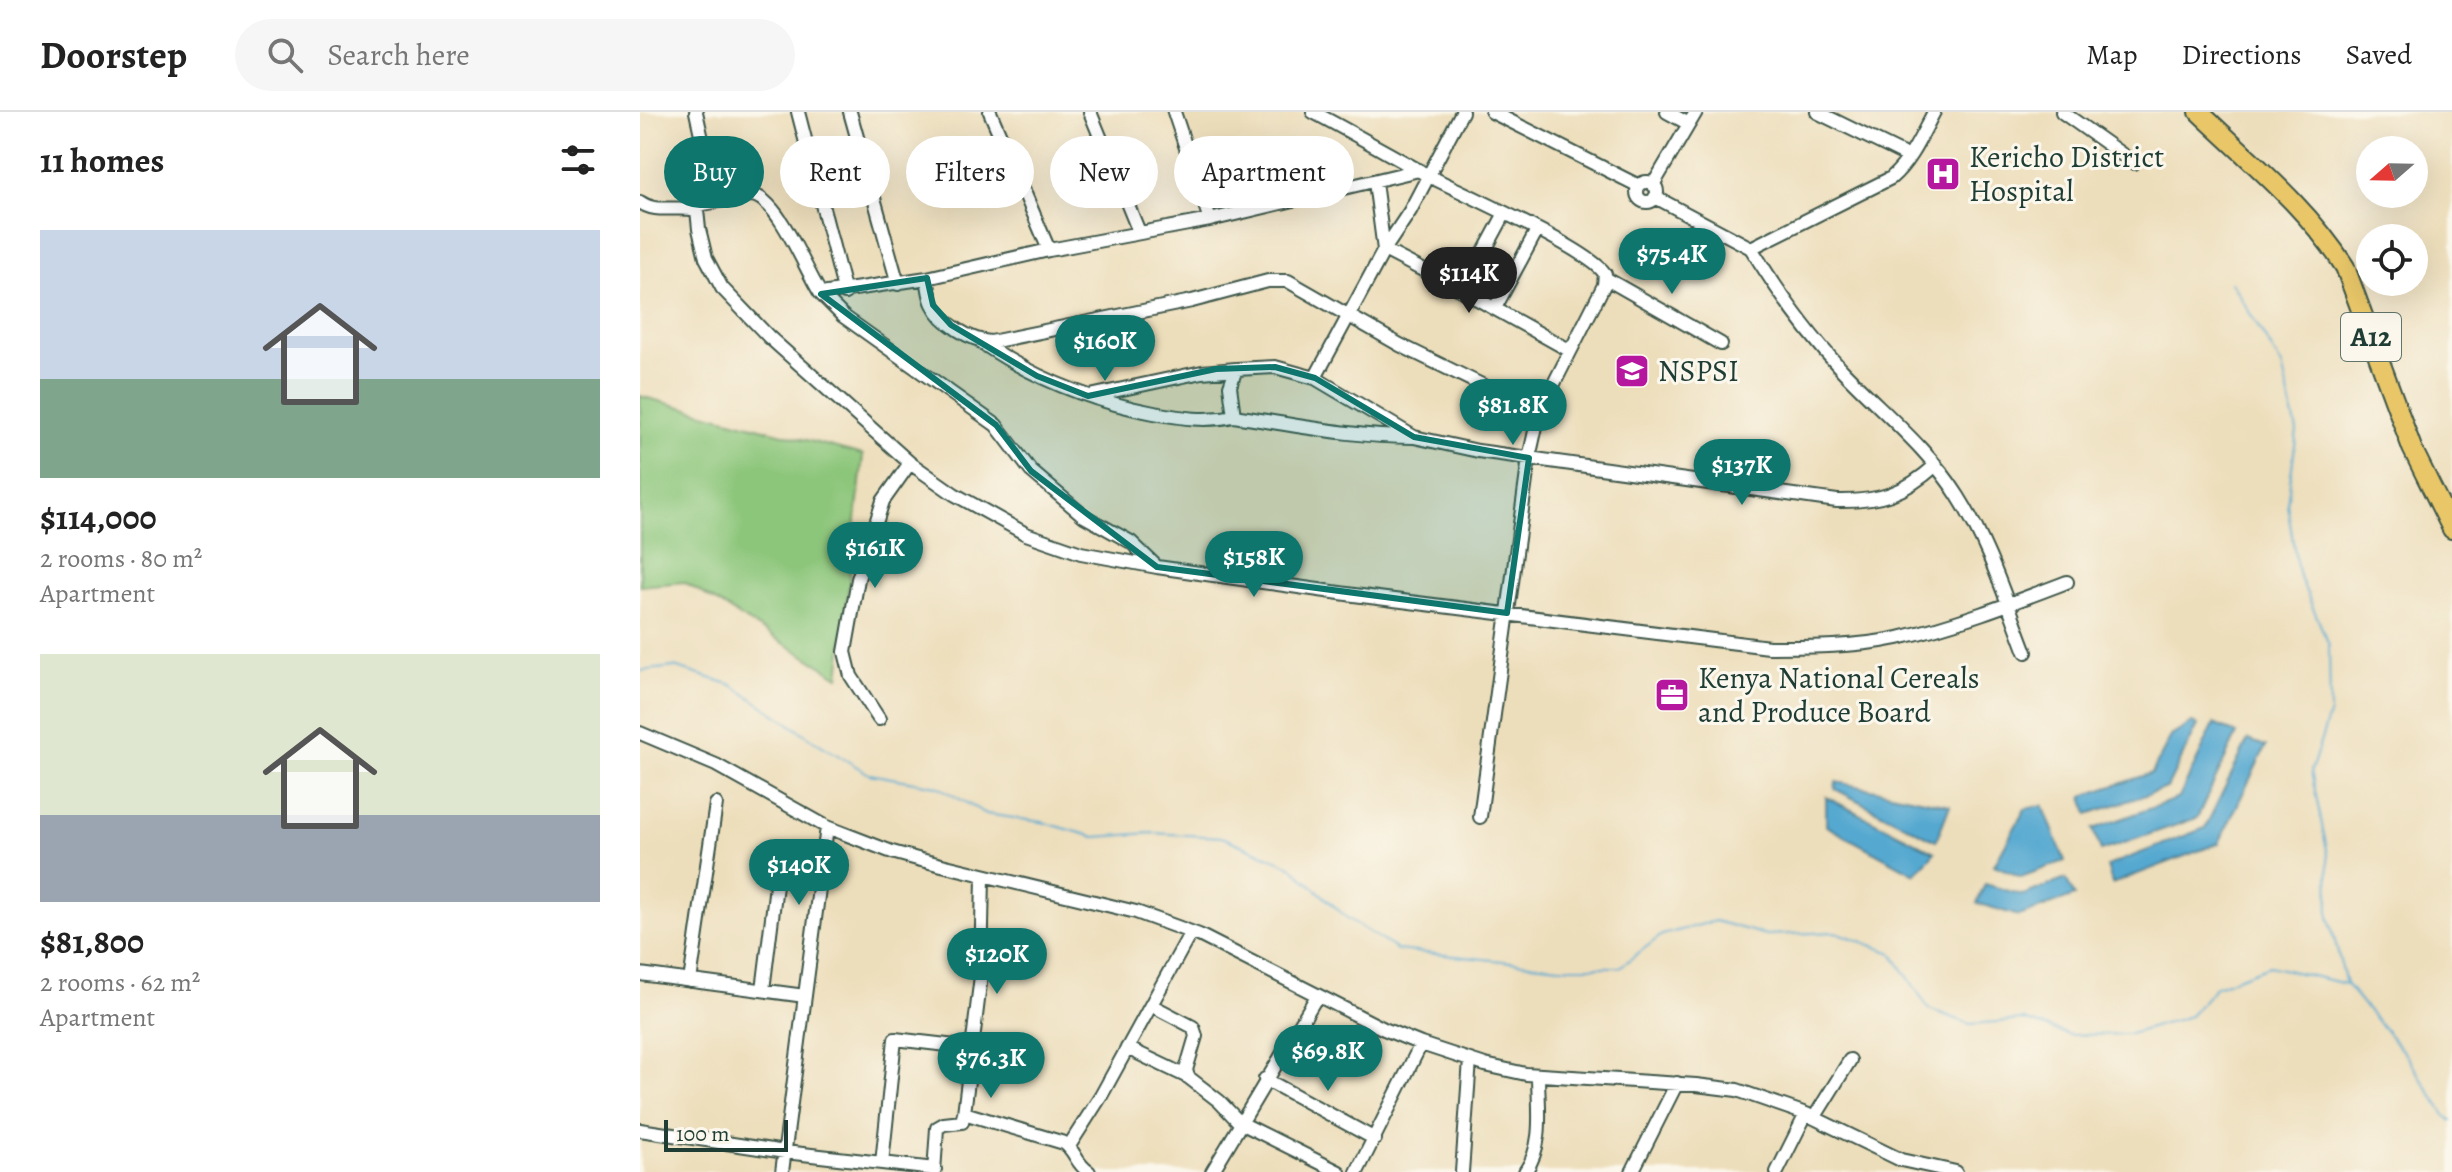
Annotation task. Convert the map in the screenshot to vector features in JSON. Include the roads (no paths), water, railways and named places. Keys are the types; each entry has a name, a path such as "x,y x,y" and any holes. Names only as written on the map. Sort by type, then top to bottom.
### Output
{"highway":[{"name":"A12","path":"2199,112 2317,229 2345,267 2412,448 2452,529"},
{"name":"A12","path":"2215,112 2245,145 2257,167"}],"street":[{"path":"696,112 701,136"},
{"path":"798,112 845,293"},
{"path":"850,112 898,284"},
{"path":"990,112 1049,250"},
{"path":"1090,112 1139,232"},
{"path":"1174,112 1210,220"},
{"path":"1313,112 1537,230 1598,266 1605,278 1721,344"},
{"path":"1315,378 1424,173 1462,112"},
{"path":"1492,112 1639,186 1637,194 1640,200 1650,202 1692,118 1667,112"},
{"path":"1817,112 1909,157"},
{"path":"1751,248 1880,185 1901,170 1934,112"},
{"path":"2062,112 2134,163"},
{"path":"821,294 898,284 1424,173"},
{"path":"1375,182 1384,250"},
{"path":"1654,191 1751,248 1818,344 1936,465 1974,526 2026,652"},
{"path":"640,202 652,209 665,208"},
{"path":"764,203 786,230 821,294 843,316 996,425 1031,471 1084,516 1131,542 1157,567"},
{"path":"698,208 706,258 722,288 769,337 910,463 954,494 1026,534 1081,553 1354,595 1769,647 1896,638 2008,605 2067,582"},
{"path":"1463,291 1505,213"},
{"path":"1495,308 1537,230"},
{"path":"1384,250 1569,350"},
{"path":"927,278 930,297 939,314 951,325 1037,376 1119,406 1192,420 1234,416 1332,433 1414,437 1465,449 1704,484 1855,501 1875,499 1905,489 1936,465"},
{"path":"1480,817 1529,458 1539,413 1605,278"},
{"path":"980,342 1019,337 1279,280 1298,287 1400,345 1539,413"},
{"path":"1088,396 1202,372 1275,367 1315,378 1414,437"},
{"path":"1234,416 1230,386 1236,369"},
{"path":"879,719 851,676 845,652 858,579 883,501 910,463"},
{"path":"640,733 716,765 827,827 892,852 1136,912 1191,932 1421,1044 1470,1060 1538,1075 1677,1083 1737,1090 1810,1116 1910,1168 1956,1172"},
{"path":"690,981 716,804"},
{"path":"782,1172 827,827"},
{"path":"763,990 780,853"},
{"path":"640,1130 873,1166 934,1170 937,1128 941,1124 960,1123 964,1113 981,976 983,876"},
{"path":"1069,1146 1101,1096 1191,932"},
{"path":"640,974 805,996"},
{"path":"1212,1172 1239,1122 1317,996"},
{"path":"1151,1005 1193,1027 1196,1036 1186,1070 1188,1077"},
{"path":"873,1166 895,1039 973,1048"},
{"path":"1357,1172 1421,1044"},
{"path":"1127,1048 1188,1077 1219,1101 1239,1122 1339,1172"},
{"path":"1462,1172 1470,1060"},
{"path":"1777,1172 1810,1116 1850,1060"},
{"path":"1525,1172 1534,1158 1538,1140 1538,1075"},
{"path":"1265,1079 1375,1139"},
{"path":"1632,1172 1677,1083"},
{"path":"964,1113 989,1118 1069,1146 1079,1165 1089,1172"}],"water":[{"path":"2192,723 2198,725 2167,788 2088,814 2083,796 2152,773 2171,736"},
{"path":"2214,724 2237,734 2197,818 2101,851 2093,829 2179,798"},
{"path":"2248,740 2266,746 2219,843 2112,884 2107,866 2205,828"},
{"path":"1836,782 1950,805 1936,841 1835,789"},
{"path":"1826,797 1935,852 1915,874 1826,826"},
{"path":"2043,805 2065,861 2021,877 1994,865 2025,809"},
{"path":"2066,879 2075,896 2019,916 1977,903 1985,884 2023,895"}],"waterway":[{"path":"2231,282 2282,366 2297,431 2287,504 2298,573 2329,645 2330,712 2311,771 2328,855 2329,918 2346,984 2406,1055 2452,1121"},
{"path":"640,671 674,667 732,685 869,774 937,786 986,814 1042,822 1095,837 1152,833 1222,837 1291,866 1347,918 1397,950 1560,967 1620,967 1662,935 1715,921 1766,935 1836,932 1892,953 1929,1009 1970,1024 2024,1020 2070,1035 2130,1034 2190,1016 2216,986 2269,966 2346,984"}],"place":[{"name":"Kericho District Hospital","path":"1943,174"},
{"name":"NSPSI","path":"1632,371"},
{"name":"Kenya National Cereals and Produce Board","path":"1672,695"}]}
